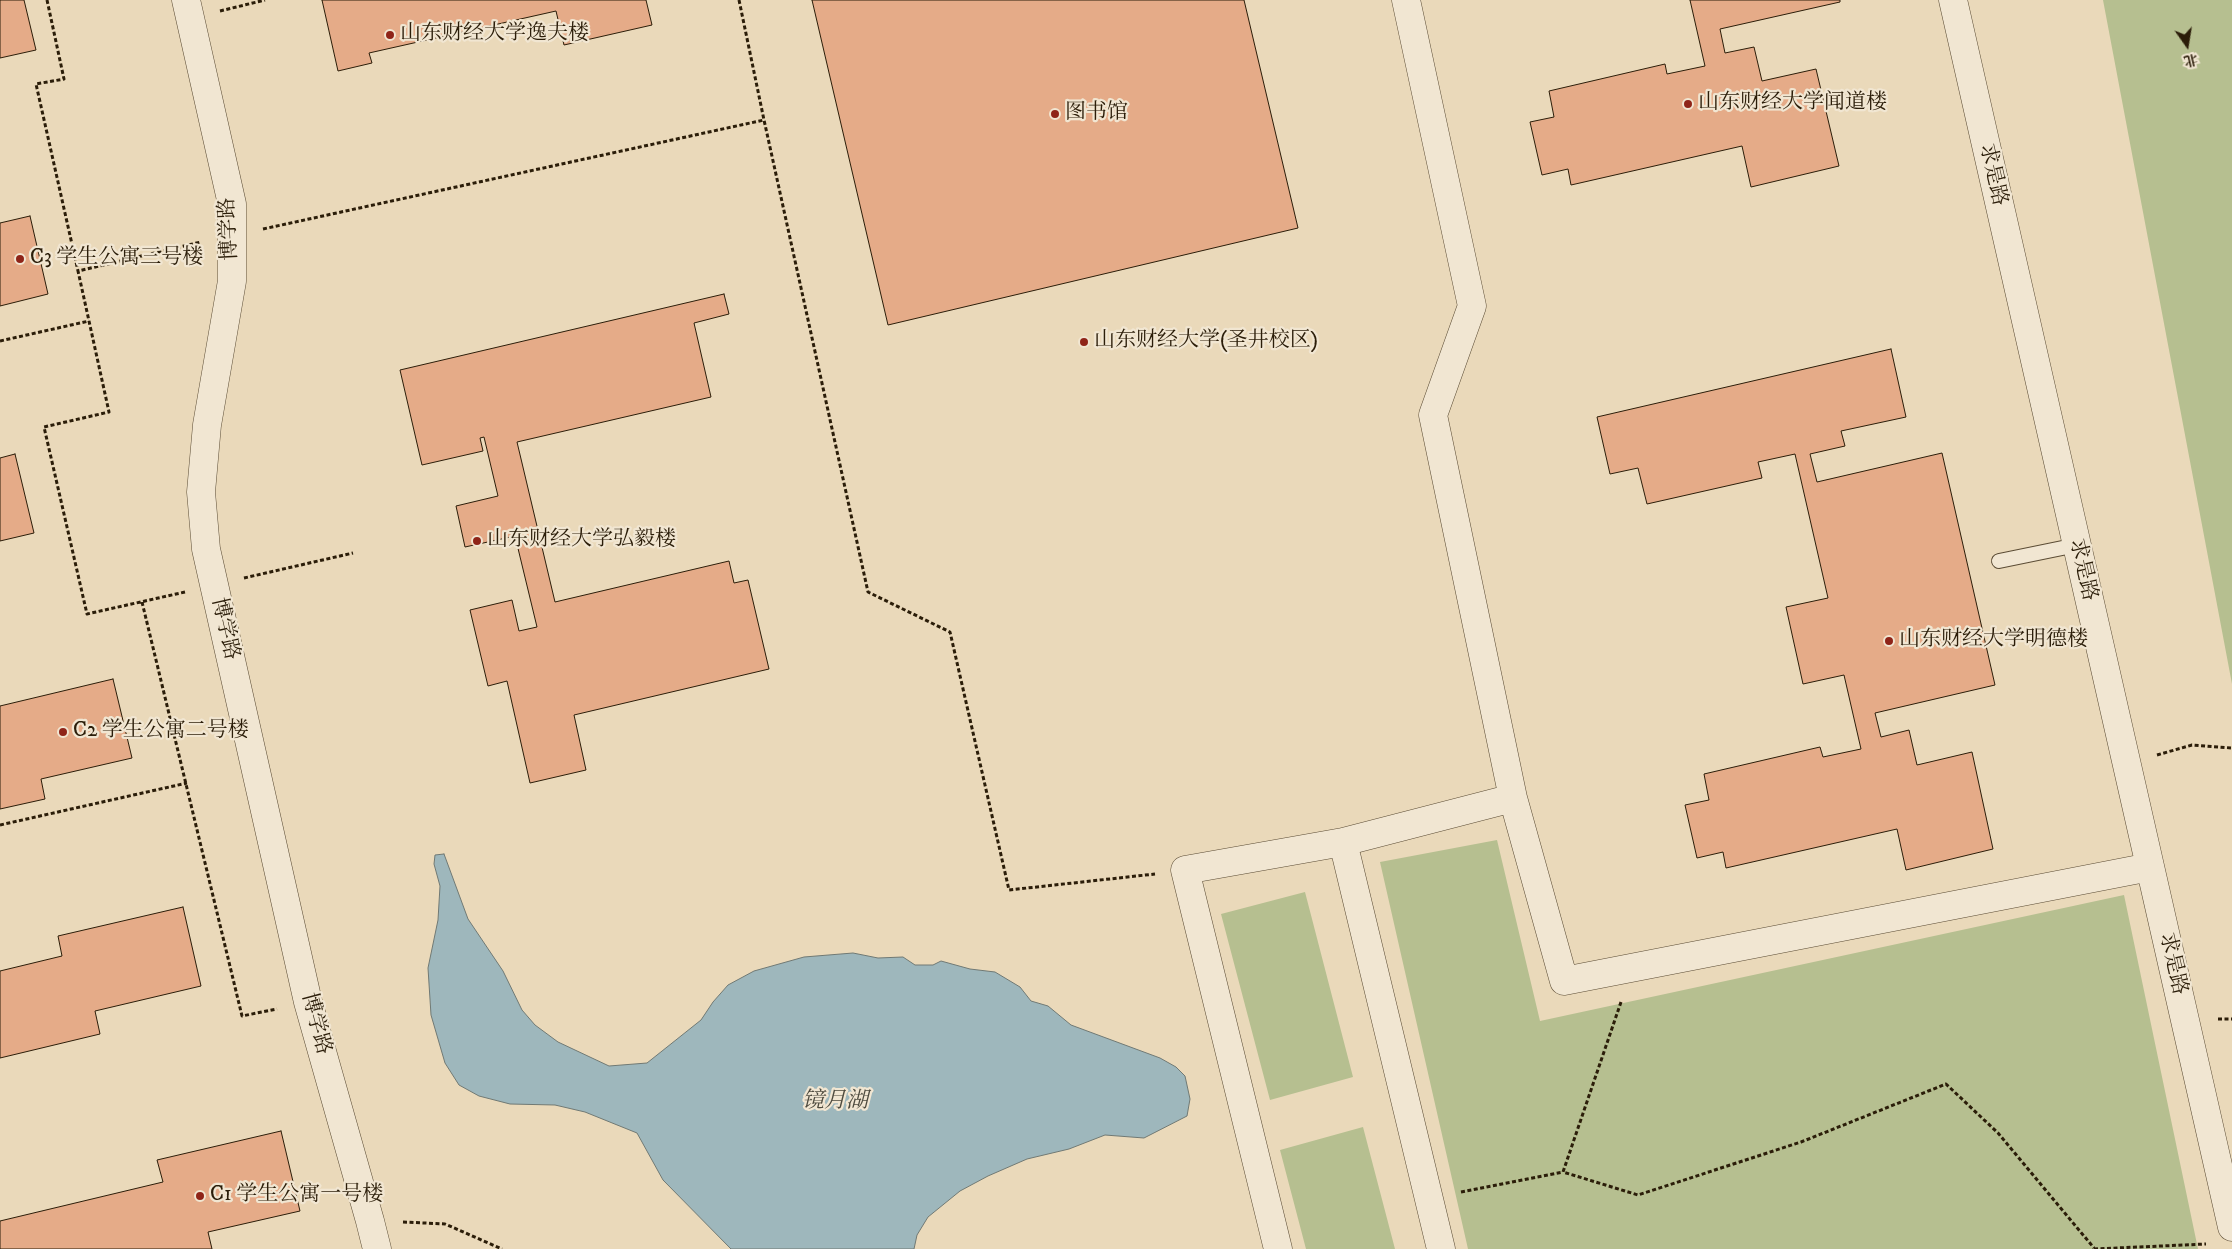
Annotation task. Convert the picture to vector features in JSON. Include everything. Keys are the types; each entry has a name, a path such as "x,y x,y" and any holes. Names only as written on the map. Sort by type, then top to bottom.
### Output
{"street":[{"path":"1406,0 1472,306 1432,415 1513,798 1564,981 2150,867"},
{"name":"求是路","path":"1953,0 2150,867 2222,1235"},
{"name":"博学路","path":"188,10 232,204 232,281 207,425 201,492 206,549 308,1002 377,1249"},
{"path":"1278,1249 1185,870 1343,842 1513,798"},
{"path":"1343,842 1441,1249"}],"lane":[{"path":"1999,561 2077,545"}],"path":[{"path":"47,0 64,79 36,84 109,412 44,427 87,614 353,553"},
{"path":"188,10 265,0"},
{"path":"740,0 764,120 868,592 950,632 1009,890 1185,870"},
{"path":"78,271 232,235 764,120"},
{"path":"0,341 89,321"},
{"path":"142,602 242,1016"},
{"path":"2127,764 2192,745 2232,748"},
{"path":"0,826 186,783"},
{"path":"1563,1172 1632,968"},
{"path":"1428,1199 1563,1172 1638,1195 1801,1142 1946,1084 1998,1132 2094,1249 2222,1235"},
{"path":"370,1220 446,1224 502,1249"}],"green space":[{"path":"2103,0 2232,0 2232,684"},
{"path":"1497,840 1540,1021 2124,895 2198,1249 1468,1249 1380,862"},
{"path":"1305,892 1353,1077 1270,1100 1221,914"},
{"path":"1363,1127 1395,1249 1306,1249 1280,1150"}],"water":[{"name":"镜月湖","path":"444,854 468,919 503,971 522,1010 535,1025 558,1042 609,1066 647,1063 701,1020 728,985 754,971 804,957 853,953 878,958 903,957 915,965 933,965 941,961 970,969 995,972 1020,987 1031,1001 1048,1006 1071,1025 1160,1058 1176,1067 1185,1076 1190,1099 1187,1116 1144,1138 1105,1135 1069,1149 1027,1159 988,1176 960,1191 928,1217 917,1235 914,1249 731,1249 663,1180 637,1133 585,1112 555,1105 510,1104 479,1096 459,1085 445,1063 431,1015 428,968 438,920 440,886 434,864 435,855"}],"building":[{"path":"0,0 24,0 36,50 0,58"},
{"name":"山东财经大学逸夫楼","path":"322,0 646,0 652,25 564,45 556,11 369,53 372,63 338,71"},
{"name":"图书馆","path":"812,0 1244,0 1298,228 888,325"},
{"name":"山东财经大学闻道楼","path":"1690,0 1840,0 1840,2 1720,29 1725,53 1754,47 1762,81 1816,69 1839,166 1751,187 1742,146 1571,185 1568,169 1542,175 1530,122 1554,117 1549,91 1665,64 1667,74 1705,66"},
{"name":"C3 学生公寓三号楼","path":"30,216 48,294 0,306 0,223"},
{"name":"山东财经大学弘毅楼","path":"724,294 729,314 694,323 711,397 517,442 555,602 729,561 734,583 748,580 769,669 574,715 586,770 530,783 507,681 488,686 470,610 512,600 519,631 537,627 515,536 465,547 456,506 498,496 484,437 480,438 483,451 422,465 400,370"},
{"name":"山东财经大学明德楼","path":"1891,349 1906,417 1841,431 1845,446 1810,454 1817,482 1942,453 1995,685 1875,713 1881,737 1909,730 1917,765 1972,752 1993,849 1906,870 1897,829 1726,868 1723,852 1697,858 1685,805 1709,800 1704,774 1820,747 1823,757 1861,749 1844,675 1803,684 1786,607 1828,598 1795,454 1758,462 1762,478 1647,504 1638,468 1610,474 1597,417"},
{"path":"15,454 34,533 0,541 0,458"},
{"name":"C2 学生公寓二号楼","path":"113,679 132,758 41,779 45,799 0,809 0,706"},
{"path":"183,907 201,986 95,1011 100,1034 0,1058 0,971 62,956 58,936"},
{"name":"C1 学生公寓一号楼","path":"281,1131 300,1211 208,1232 212,1249 0,1249 0,1221 163,1182 157,1160"}],"place":[{"name":"山东财经大学逸夫楼","path":"390,35"},
{"name":"山东财经大学闻道楼","path":"1688,104"},
{"name":"图书馆","path":"1055,114"},
{"name":"C3 学生公寓三号楼","path":"20,259"},
{"name":"山东财经大学(圣井校区)","path":"1084,342"},
{"name":"山东财经大学弘毅楼","path":"477,541"},
{"name":"山东财经大学明德楼","path":"1889,641"},
{"name":"C2 学生公寓二号楼","path":"63,732"},
{"name":"C1 学生公寓一号楼","path":"200,1196"}]}
